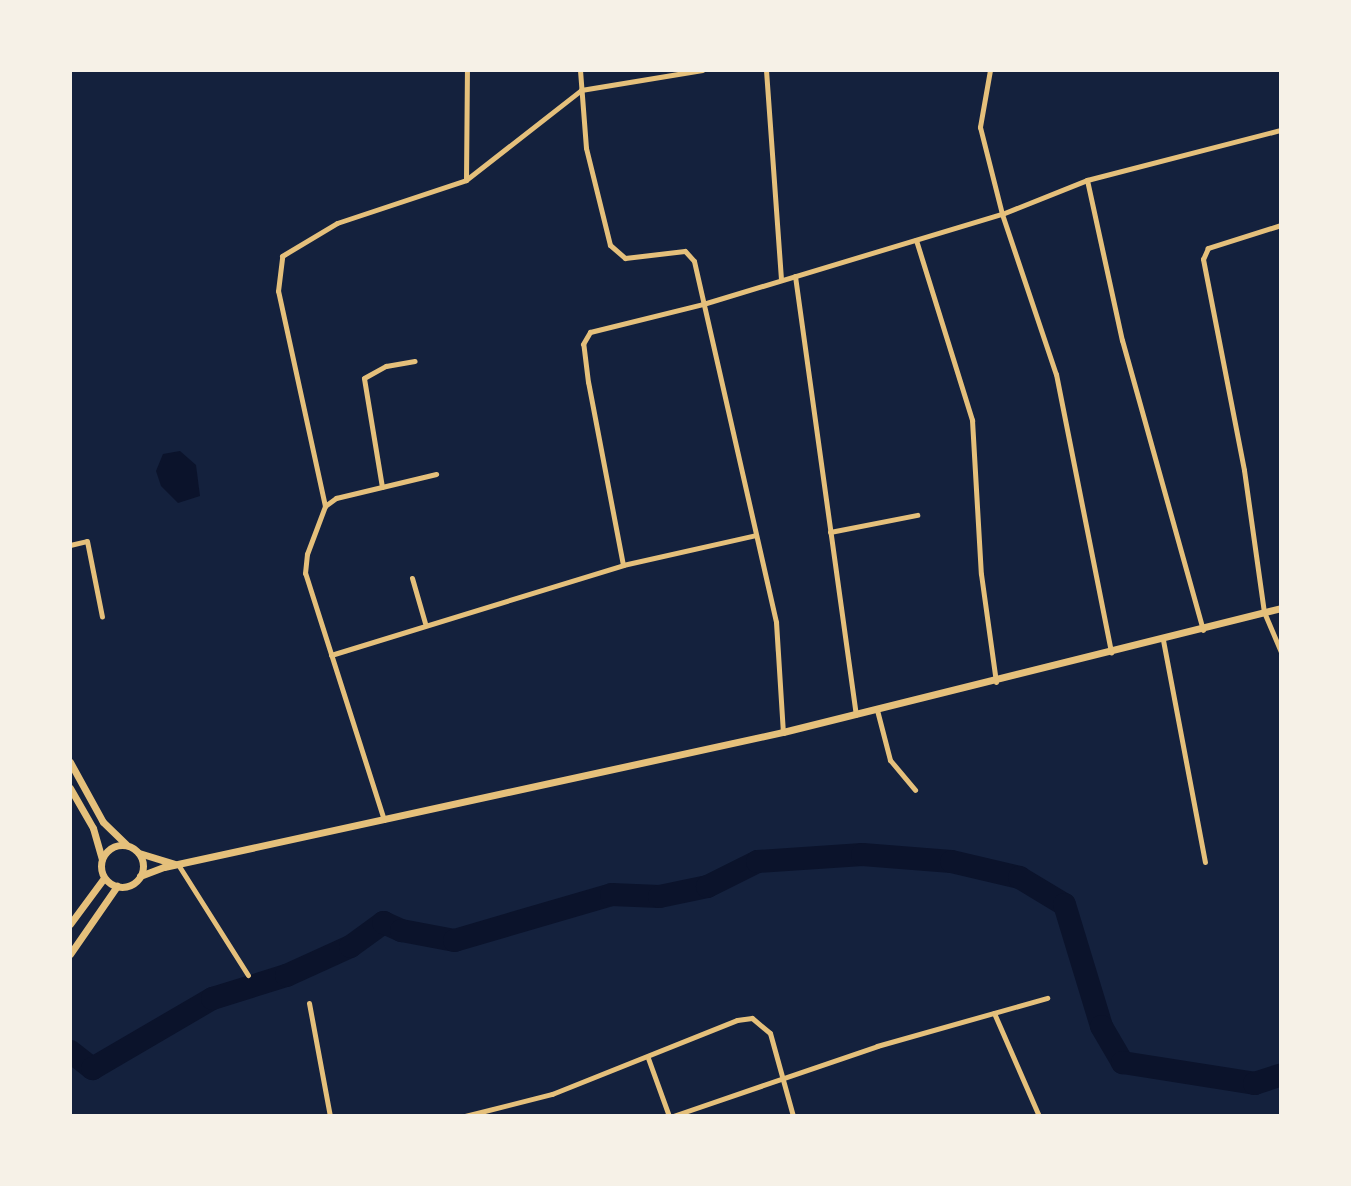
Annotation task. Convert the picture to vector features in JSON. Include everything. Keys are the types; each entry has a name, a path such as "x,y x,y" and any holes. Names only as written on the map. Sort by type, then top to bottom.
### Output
{"street":[{"path":"466,180 467,70"},
{"path":"580,70 586,148 610,245 625,258 685,251 694,261 776,622 783,733"},
{"path":"385,822 305,573 307,554 325,506 278,291 282,256 337,223 466,180 581,90 702,70"},
{"path":"766,70 780,279"},
{"path":"990,70 979,127 1002,214 1056,374 1111,653"},
{"path":"623,565 588,382 584,337 1002,214 1087,180 1281,130"},
{"path":"1087,180 1118,327 1203,630"},
{"path":"1281,225 1208,248 1203,259 1244,470 1264,612 1281,652"},
{"path":"916,240 972,420 981,574 996,682"},
{"path":"794,276 856,715"},
{"path":"382,487 364,378 386,366 415,360"},
{"path":"325,506 336,498 436,474"},
{"path":"830,532 917,515"},
{"path":"331,655 623,565 756,535"},
{"path":"70,545 87,541 102,617"},
{"path":"412,578 425,624"},
{"path":"104,878 117,886 130,885 140,876 179,866 783,733 996,682 1281,608"},
{"path":"1163,640 1205,862"},
{"path":"877,710 890,760 915,790"},
{"path":"70,762 103,821 128,846 179,866 248,975"},
{"path":"70,788 93,828 102,859 104,878 70,924"},
{"path":"102,859 109,849 128,846"},
{"path":"138,852 143,864 140,876"},
{"path":"70,954 117,886"},
{"path":"648,1058 671,1116 782,1078 1047,998"},
{"path":"309,1003 330,1116"},
{"path":"993,1013 1039,1116"},
{"path":"465,1116 551,1094 648,1058 737,1020 752,1018 770,1033 793,1116"}],"water":[{"path":"180,451 196,465 200,496 178,503 161,486 156,471 163,454"}],"waterway":[{"path":"70,1051 92,1068 212,998 286,975 350,946 383,922 401,930 454,940 611,894 659,896 707,886 757,861 862,854 951,861 1019,877 1064,904 1101,1026 1122,1062 1254,1083 1281,1074"}]}
